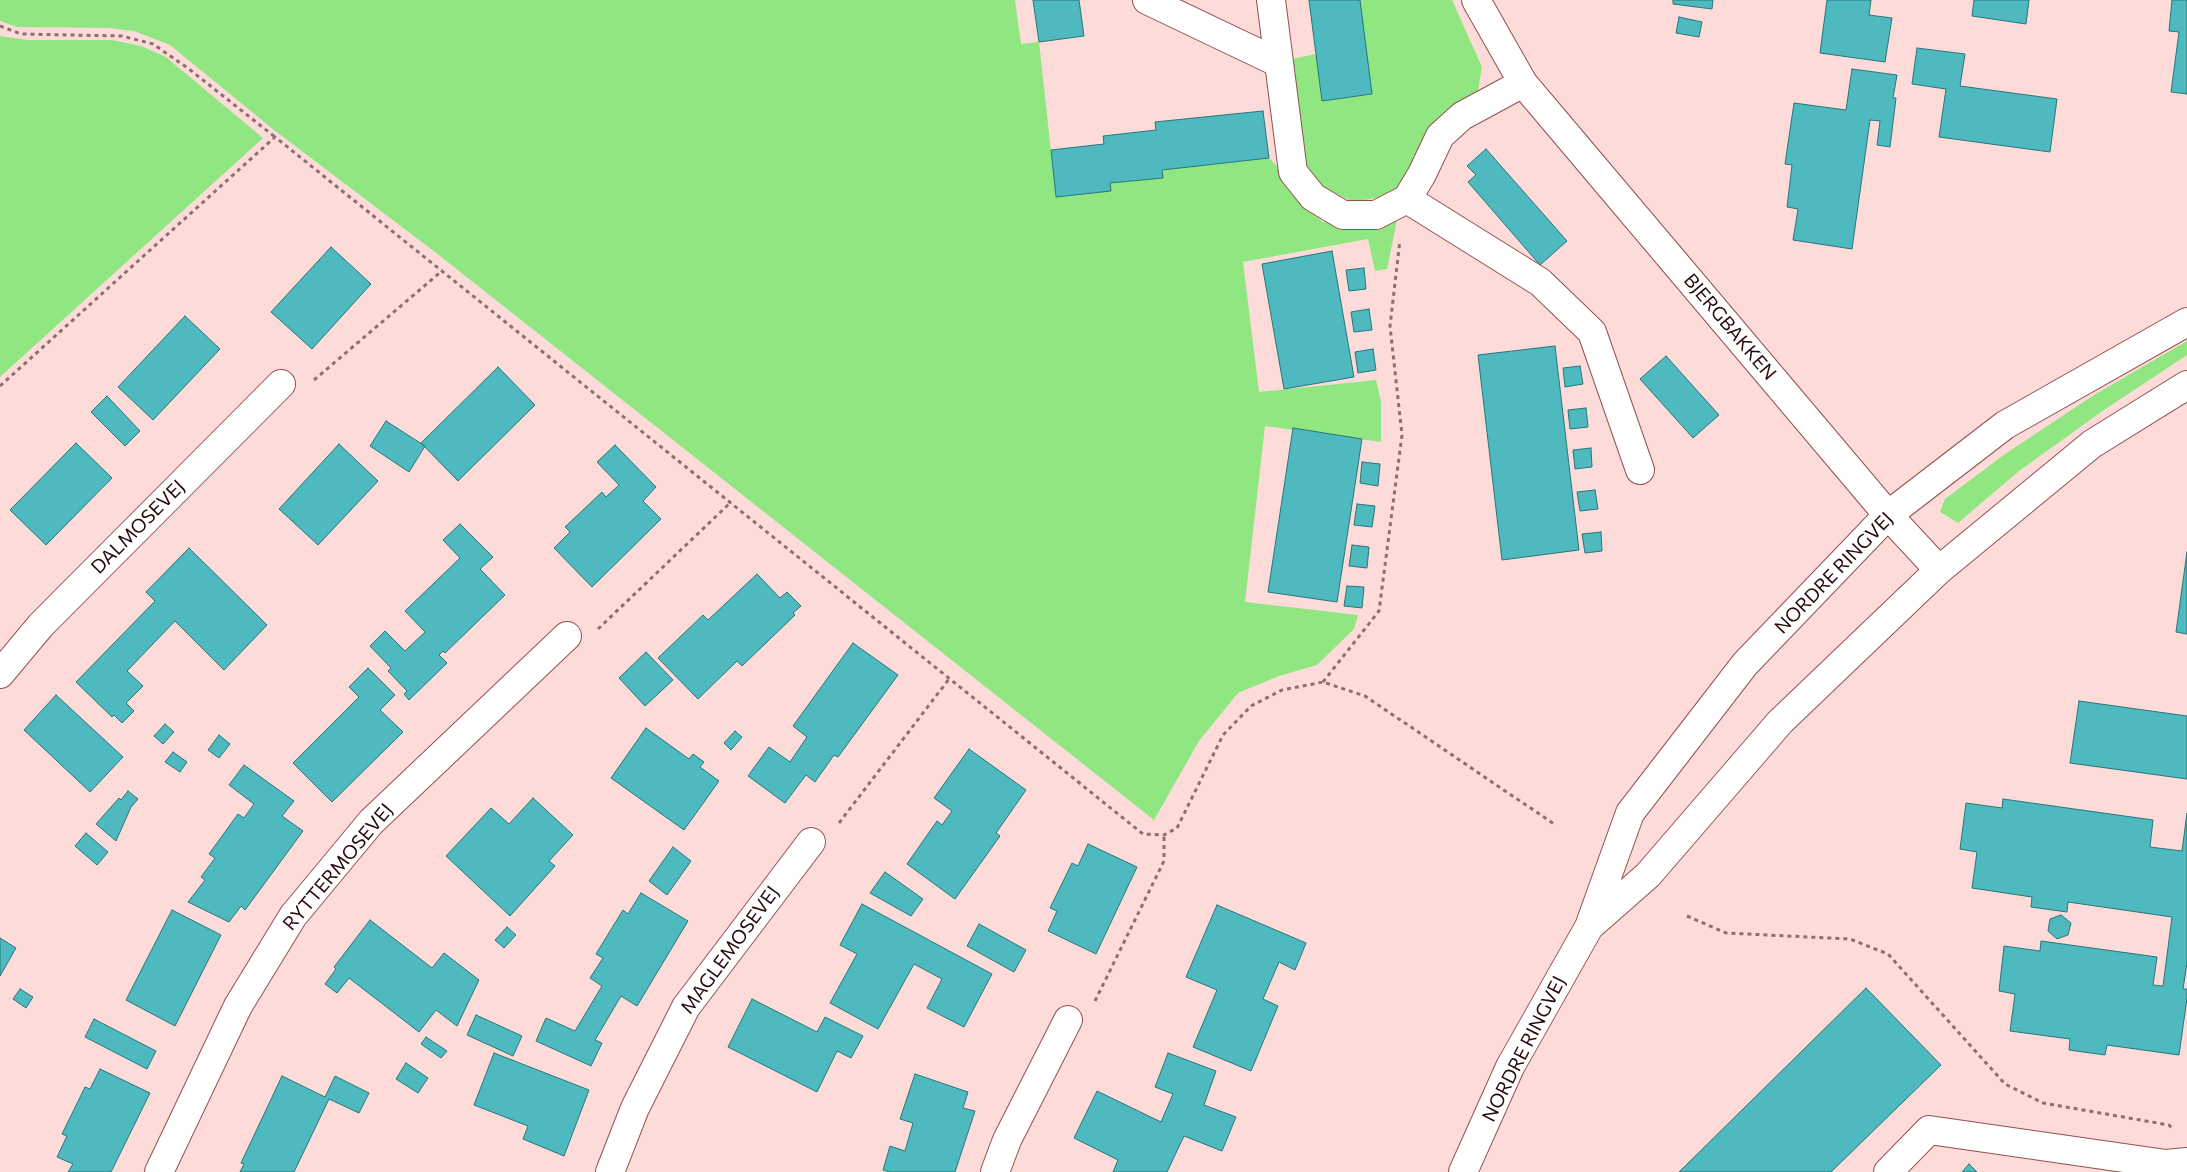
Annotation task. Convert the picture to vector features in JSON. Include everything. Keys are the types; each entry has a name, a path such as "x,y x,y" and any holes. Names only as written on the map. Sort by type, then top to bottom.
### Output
{"street":[{"path":"1147,0 1279,63"},
{"path":"1271,0 1293,172 1313,196 1343,215 1376,215 1407,199 1422,174 1440,136 1462,116 1523,83"},
{"name":"BJERGBAKKEN","path":"1476,0 1523,83 1888,515 1939,570"},
{"path":"1407,199 1540,282 1592,332 1640,470"},
{"name":"NORDRE RINGVEJ","path":"1463,1172 1510,1067 1589,927 1630,813 1745,664 1888,515 2005,425 2187,322"},
{"name":"DALMOSEVEJ","path":"0,674 40,625 281,384"},
{"name":"NORDRE RINGVEJ","path":"1589,927 1648,875 1780,722 1939,570 2092,444 2187,384"},
{"name":"RYTTERMOSEVEJ","path":"159,1172 238,1006 294,916 371,822 567,636"},
{"name":"MAGLEMOSEVEJ","path":"610,1172 635,1108 686,1007 810,842"},
{"path":"995,1172 1007,1140 1068,1020"},
{"path":"1888,1172 1929,1130 2094,1163 2166,1164 2187,1162"}],"path":[{"path":"0,26 21,34 122,36 153,44 189,69 443,270 1142,834 1164,835 1177,828 1223,735 1251,706 1282,690 1323,682 1366,696 1554,824"},
{"path":"0,386 275,137"},
{"path":"1323,682 1380,611 1402,435 1390,326 1407,199"},
{"path":"281,384 306,387 443,270"},
{"path":"567,636 587,639 730,503"},
{"path":"810,842 831,833 949,678"},
{"path":"1068,1020 1087,1016 1164,861 1164,835"},
{"path":"1687,916 1726,933 1850,939 1888,954 2005,1084 2043,1104 2169,1125 2175,1130"}],"green space":[{"path":"0,0 1015,0 1021,44 1039,42 1056,197 1110,191 1110,183 1163,178 1162,170 1269,158 1275,164 1298,200 1323,222 1372,228 1397,220 1387,269 1375,271 1368,239 1243,262 1259,392 1376,380 1381,402 1381,442 1265,426 1245,602 1358,615 1354,629 1317,665 1279,676 1238,693 1199,741 1154,820 435,252 274,130 170,45 134,31 109,28 17,27 0,21"},
{"path":"1360,0 1452,0 1482,67 1478,91 1463,104 1436,121 1418,150 1401,186 1382,197 1353,202 1323,187 1303,160 1292,59 1316,54 1322,100 1371,95"},
{"path":"0,36 28,40 112,40 141,46 166,57 263,138 0,377"},
{"path":"2187,341 2187,355 2104,410 2019,471 1958,523 1940,512 1945,499 2005,454 2094,395"}],"building":[{"path":"1033,0 1079,0 1084,36 1039,42"},
{"path":"1309,0 1360,0 1372,94 1322,101"},
{"path":"1673,0 1713,0 1712,9 1673,4"},
{"path":"1827,0 1871,0 1869,15 1892,18 1885,62 1820,53"},
{"path":"1974,0 2029,0 2026,24 1972,16"},
{"path":"2172,0 2187,0 2187,94 2171,92 2179,32 2169,31"},
{"path":"1679,17 1702,22 1699,37 1676,33"},
{"path":"1917,48 1965,54 1960,86 2057,99 2050,152 1939,137 1946,89 1912,84"},
{"path":"1852,69 1897,75 1893,98 1896,98 1890,147 1877,145 1880,121 1870,120 1852,249 1793,240 1798,209 1787,207 1792,165 1785,164 1794,103 1846,110"},
{"path":"1263,111 1269,158 1162,170 1163,178 1110,183 1111,191 1056,197 1051,150 1104,144 1103,136 1156,130 1155,122"},
{"path":"1486,149 1567,241 1540,265 1468,182 1476,175 1467,166"},
{"path":"331,247 371,284 312,349 271,312"},
{"path":"1332,251 1354,377 1284,389 1262,264"},
{"path":"1364,268 1366,289 1349,291 1346,270"},
{"path":"1369,309 1372,330 1354,332 1351,312"},
{"path":"185,316 220,349 153,420 118,387"},
{"path":"1555,346 1579,550 1502,560 1478,355"},
{"path":"1373,349 1376,370 1358,373 1355,352"},
{"path":"1666,356 1719,415 1693,438 1640,379"},
{"path":"1580,366 1583,384 1565,387 1563,368"},
{"path":"498,367 535,405 458,481 421,443"},
{"path":"107,396 140,431 125,446 91,412"},
{"path":"1586,408 1588,427 1570,429 1568,410"},
{"path":"386,421 425,446 409,472 370,446"},
{"path":"1293,428 1362,439 1337,602 1268,592"},
{"path":"76,443 112,478 46,545 10,510"},
{"path":"339,444 378,481 318,545 279,509"},
{"path":"615,445 656,487 643,501 661,519 592,587 554,548 570,532 565,527 602,492 606,497 619,485 597,462"},
{"path":"1591,448 1592,467 1575,469 1573,450"},
{"path":"1362,462 1380,464 1378,486 1360,483"},
{"path":"1595,490 1598,509 1580,511 1577,492"},
{"path":"1357,504 1375,506 1372,527 1354,525"},
{"path":"460,524 493,557 480,569 505,595 445,653 443,651 439,655 447,663 409,700 404,694 407,691 388,671 391,668 370,646 385,631 405,651 425,632 405,611 460,558 443,540"},
{"path":"1601,532 1602,551 1585,553 1582,534"},
{"path":"1352,545 1369,547 1367,568 1349,566"},
{"path":"189,548 267,625 224,670 175,621 127,671 143,686 126,703 134,711 122,723 114,715 112,717 76,682 155,601 146,592"},
{"path":"2187,552 2187,634 2176,632"},
{"path":"757,574 780,598 787,592 801,606 793,613 795,615 742,666 737,661 698,699 658,658 703,615 708,620"},
{"path":"1347,586 1364,587 1362,608 1344,606"},
{"path":"853,643 898,675 838,757 834,755 815,782 806,775 785,803 748,776 769,747 790,762 807,737 793,726"},
{"path":"646,652 673,680 645,706 619,678"},
{"path":"368,668 395,695 380,710 403,732 332,802 293,763 359,697 349,687"},
{"path":"56,695 123,757 90,792 24,730"},
{"path":"2079,701 2187,716 2187,779 2070,763"},
{"path":"165,724 174,732 163,744 154,736"},
{"path":"646,728 689,759 693,754 704,762 700,767 719,781 684,830 611,778"},
{"path":"735,731 742,737 731,750 724,743"},
{"path":"219,735 230,744 219,758 208,750"},
{"path":"969,749 1026,790 996,833 1000,836 955,899 907,864 937,821 942,825 952,811 934,798"},
{"path":"173,752 187,762 180,772 165,762"},
{"path":"244,765 294,801 282,816 303,831 245,910 241,906 229,922 188,902 205,880 201,877 215,858 209,854 238,814 244,818 254,804 229,785"},
{"path":"128,791 138,799 131,807 116,841 96,824 119,798 121,800"},
{"path":"533,798 573,835 549,861 555,866 510,916 446,856 491,808 509,824"},
{"path":"2003,799 2153,820 2150,847 2182,851 2187,813 2187,963 2183,989 2187,989 2187,998 2179,1055 2107,1045 2105,1055 2069,1050 2070,1039 2010,1031 2015,994 1999,991 2004,946 2040,951 2041,941 2157,957 2153,985 2163,986 2172,917 2068,902 2067,912 2031,907 2032,897 1972,888 1977,852 1960,849 1966,803 2002,808"},
{"path":"86,833 108,852 97,865 75,846"},
{"path":"1088,844 1137,867 1096,954 1048,931 1057,911 1050,908 1072,863 1078,866"},
{"path":"673,847 691,861 667,895 649,881"},
{"path":"885,872 923,899 911,916 870,893"},
{"path":"641,893 688,921 637,1006 621,996 595,1040 602,1043 591,1066 536,1041 546,1018 575,1031 602,986 590,978 603,958 596,954 623,910 628,914"},
{"path":"862,904 992,974 964,1027 927,1008 942,979 914,964 878,1029 830,1003 857,954 840,945"},
{"path":"1217,905 1306,943 1295,970 1279,962 1263,999 1278,1006 1251,1071 1193,1047 1217,990 1186,977"},
{"path":"172,910 221,935 175,1026 126,1000"},
{"path":"2061,915 2071,923 2068,935 2057,939 2048,931 2050,919"},
{"path":"370,920 432,968 444,953 479,980 457,1026 436,1010 419,1032 349,978 337,993 325,984 336,969 334,967"},
{"path":"979,924 1026,950 1014,972 967,946"},
{"path":"507,927 516,935 504,948 495,940"},
{"path":"0,938 16,948 0,976"},
{"path":"1866,988 1941,1065 1831,1172 1679,1172"},
{"path":"20,989 33,997 26,1008 13,999"},
{"path":"752,999 817,1032 825,1017 863,1036 851,1058 837,1051 817,1092 728,1047"},
{"path":"476,1015 522,1036 513,1056 467,1035"},
{"path":"94,1019 156,1051 147,1069 85,1037"},
{"path":"426,1037 447,1051 441,1058 421,1044"},
{"path":"494,1053 589,1090 564,1156 523,1139 528,1126 474,1105"},
{"path":"1168,1053 1216,1071 1204,1105 1236,1117 1222,1151 1184,1136 1167,1172 1113,1172 1118,1160 1074,1138 1097,1091 1161,1122 1173,1094 1155,1087"},
{"path":"406,1063 428,1078 418,1093 396,1079"},
{"path":"100,1069 150,1093 111,1172 68,1172 73,1164 57,1157 67,1136 62,1134 85,1087 90,1089"},
{"path":"915,1074 968,1092 963,1108 975,1111 955,1172 890,1172 883,1170 890,1146 905,1151 913,1123 900,1119"},
{"path":"282,1076 325,1097 335,1076 369,1093 359,1113 329,1099 294,1172 240,1172 244,1164 241,1163"},
{"path":"1969,1164 1977,1172 1962,1172"}]}
